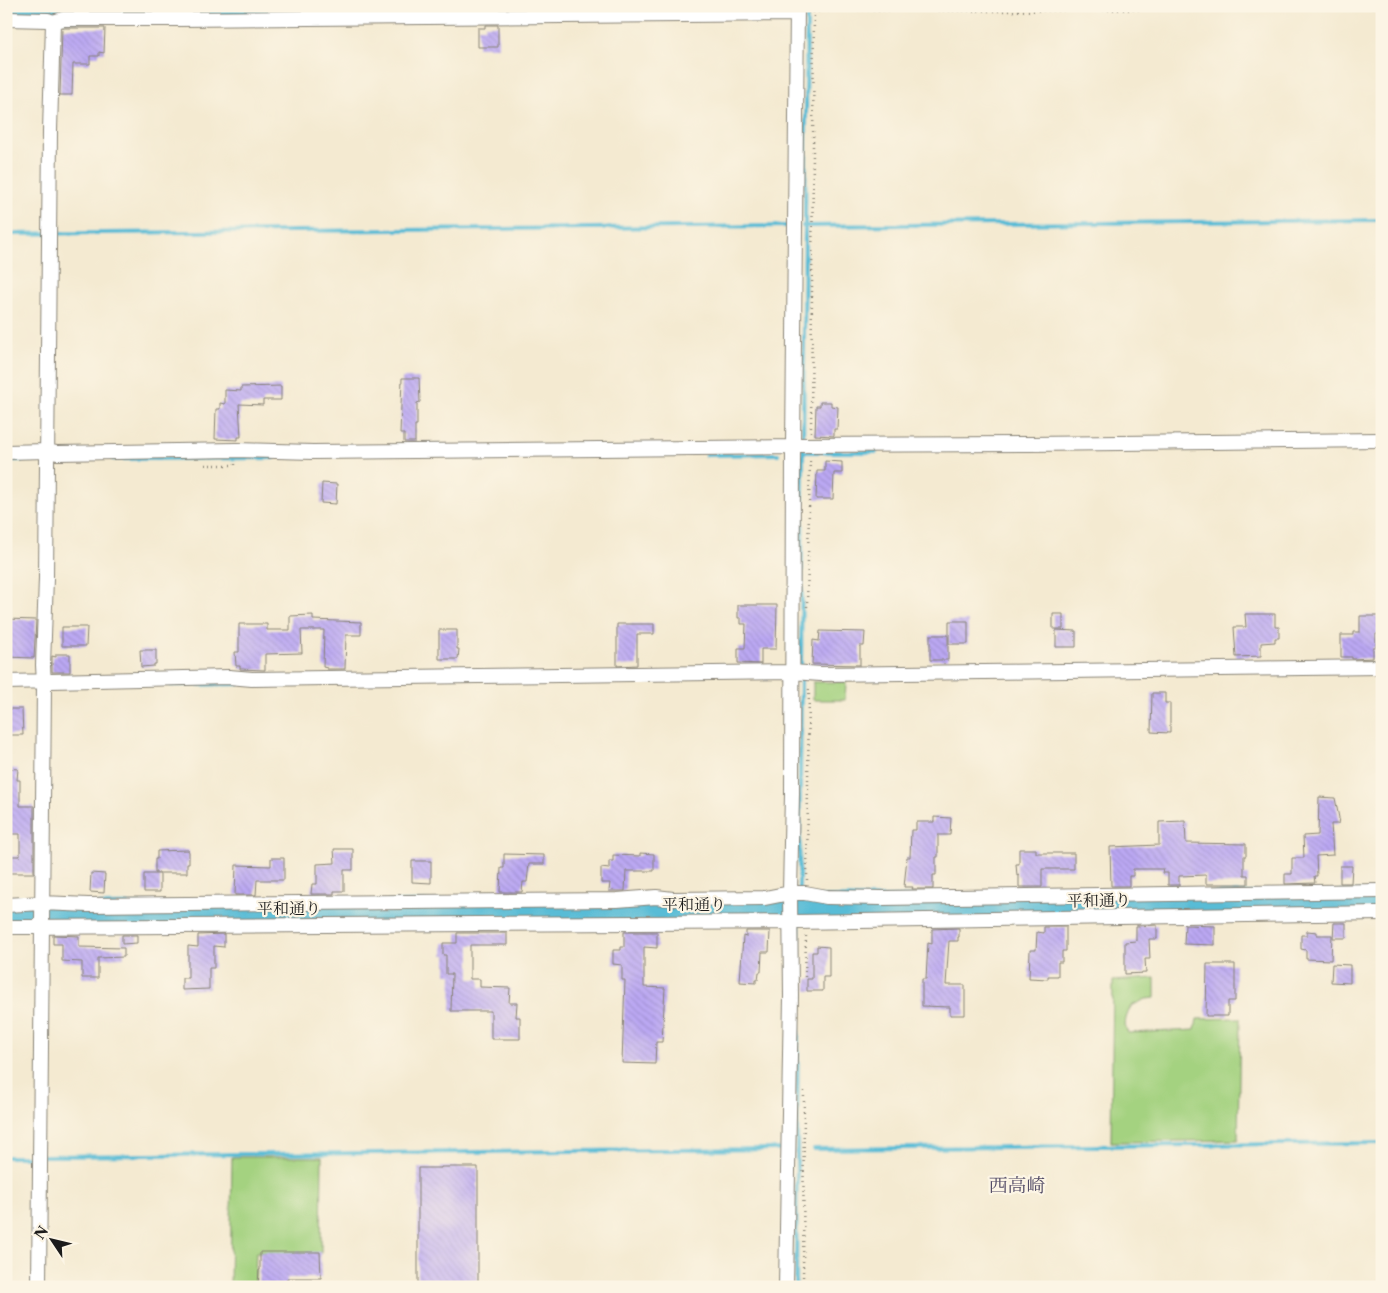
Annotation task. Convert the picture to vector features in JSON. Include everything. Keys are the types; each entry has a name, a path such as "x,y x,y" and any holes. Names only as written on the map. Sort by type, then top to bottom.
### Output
{"street":[{"path":"6,19 48,20 53,22 63,19 176,20 806,10 796,216 802,447 801,675 792,793 797,895 791,996 786,1287"},
{"path":"39,1287 44,925 43,665 53,22"},
{"path":"6,452 47,456 57,453 236,450 313,452 1382,440"},
{"path":"6,682 44,685 1382,666"},
{"path":"6,905 617,900 656,897 673,899 756,898 797,895 873,898 1382,891"},
{"name":"平和通り","path":"6,927 44,925 796,921 1382,913"}],"path":[{"path":"807,610 802,447 812,222 806,10 1003,11 1130,8 1382,7"},
{"path":"797,895 801,675"},
{"path":"796,921 805,984"},
{"path":"802,1287 804,1090"}],"green space":[{"path":"813,682 846,682 845,700 813,700"},
{"path":"1155,978 1155,998 1146,999 1131,1006 1125,1023 1128,1033 1195,1030 1197,1019 1240,1018 1238,1140 1111,1142 1113,981"},
{"path":"232,1157 322,1157 321,1253 256,1252 255,1285 264,1285 264,1287 230,1287"}],"building":[{"path":"485,25 498,25 498,47 478,47 478,28 485,28"},
{"path":"105,28 104,53 99,52 99,56 90,56 90,64 73,64 72,95 60,95 62,29"},
{"path":"402,378 419,378 420,402 417,403 415,442 404,442 404,434 400,434"},
{"path":"281,386 281,400 263,400 263,405 239,404 241,437 238,437 238,440 215,439 216,409 220,409 220,403 225,404 225,390 241,391 241,387"},
{"path":"820,402 831,402 831,406 838,407 837,429 834,429 834,436 815,435 816,406 820,406"},
{"path":"825,461 842,462 842,473 834,473 833,499 816,499 817,471 825,471"},
{"path":"322,483 337,484 336,504 321,503"},
{"path":"738,605 777,605 776,649 761,649 761,664 738,663 738,648 745,648 746,624 741,624 741,618 738,618"},
{"path":"1053,614 1063,614 1063,629 1053,629"},
{"path":"1245,614 1275,614 1275,627 1279,627 1279,638 1275,638 1275,642 1261,643 1261,656 1236,657 1234,627 1246,627"},
{"path":"313,615 313,620 361,622 361,635 346,635 345,669 327,669 323,667 324,630 301,630 302,653 265,654 265,670 240,669 240,666 236,666 235,652 239,652 239,624 267,624 267,630 290,630 290,616"},
{"path":"1360,616 1382,616 1381,634 1376,634 1376,647 1373,647 1373,658 1352,659 1352,657 1341,657 1341,635 1353,635 1353,632 1360,632"},
{"path":"6,619 36,620 34,658 6,657"},
{"path":"949,621 968,621 968,644 949,644"},
{"path":"617,624 654,624 654,634 637,634 637,665 617,666"},
{"path":"62,627 87,627 86,646 62,646"},
{"path":"439,630 457,630 458,659 439,659"},
{"path":"1056,630 1076,631 1076,647 1056,647"},
{"path":"820,631 865,632 864,646 860,646 860,665 812,664 813,640 819,641"},
{"path":"930,635 948,635 948,660 930,660"},
{"path":"140,650 156,650 156,664 154,666 141,667"},
{"path":"56,654 70,654 70,672 52,672 52,656 56,657"},
{"path":"1152,693 1165,693 1165,703 1170,703 1170,733 1151,732"},
{"path":"6,709 22,709 23,735 6,735"},
{"path":"6,768 18,769 17,780 20,780 20,806 34,806 34,873 7,873 7,856 20,856 20,834 6,834"},
{"path":"1319,797 1335,798 1339,818 1338,824 1331,824 1333,855 1316,856 1317,876 1314,876 1315,883 1285,884 1285,874 1292,874 1292,858 1304,858 1303,836 1318,835"},
{"path":"934,817 951,818 950,835 938,835 938,857 936,857 936,875 933,875 933,889 904,887 907,857 910,857 911,830 916,830 916,822 934,822"},
{"path":"1185,821 1186,843 1246,844 1244,875 1248,875 1248,884 1206,884 1206,875 1179,876 1179,885 1168,885 1168,873 1162,873 1163,869 1133,869 1133,876 1129,876 1129,886 1111,886 1110,847 1159,845 1159,822"},
{"path":"334,849 353,849 353,870 344,870 344,891 334,891 334,894 311,894 312,884 317,884 317,864 335,863"},
{"path":"1019,849 1036,849 1036,853 1074,853 1074,869 1042,869 1042,887 1019,887 1019,875 1017,876 1016,864 1019,864"},
{"path":"188,850 189,863 187,863 187,873 155,873 157,851"},
{"path":"640,853 654,854 654,871 626,871 625,891 609,891 610,883 601,883 601,868 609,869 609,861 613,861 613,855 640,856"},
{"path":"504,854 544,855 544,864 529,864 527,882 523,882 522,892 500,892 501,868 504,868"},
{"path":"271,858 284,858 284,880 257,880 256,895 235,895 236,865 271,866"},
{"path":"412,861 431,861 431,883 412,882"},
{"path":"1340,866 1352,866 1351,883 1340,883"},
{"path":"91,873 105,874 104,893 90,892"},
{"path":"144,874 160,874 160,892 144,892"},
{"path":"1334,923 1346,923 1346,938 1333,938"},
{"path":"1157,925 1157,939 1149,939 1150,959 1145,959 1146,973 1125,974 1125,942 1136,941 1136,926"},
{"path":"1185,925 1215,926 1215,945 1184,944"},
{"path":"1044,927 1066,927 1066,951 1062,951 1062,962 1058,962 1058,976 1048,976 1048,979 1029,978 1030,950 1036,950 1037,932 1044,933"},
{"path":"959,928 958,941 949,941 946,985 965,985 965,1015 950,1015 950,1007 922,1006 922,979 926,979 928,943 932,944 932,929"},
{"path":"746,931 770,931 769,952 762,952 761,972 759,972 756,983 740,982 743,936 746,937"},
{"path":"1307,931 1317,932 1317,935 1332,935 1331,960 1306,959 1306,950 1301,949 1301,935 1307,935"},
{"path":"624,932 657,932 657,948 644,947 644,987 665,988 662,1042 656,1042 655,1064 622,1063 625,980 622,980 622,965 613,964 613,950 621,950 621,947 624,947"},
{"path":"457,933 507,933 507,945 470,945 470,979 480,979 480,987 510,988 509,1003 517,1003 516,1017 520,1017 520,1039 491,1039 491,1011 451,1011 452,974 446,974 446,955 443,955 443,943 457,943"},
{"path":"224,934 224,947 214,946 214,968 209,968 209,989 182,990 182,978 188,978 188,946 198,947 198,935"},
{"path":"53,935 79,936 79,947 124,948 124,957 98,958 98,978 82,978 82,962 62,961 62,944 53,944"},
{"path":"122,935 137,935 137,943 122,944"},
{"path":"817,946 829,947 829,977 823,977 823,991 807,991 807,979 812,979 812,952 817,952"},
{"path":"1207,964 1235,964 1235,1001 1228,1001 1228,1016 1206,1016"},
{"path":"1332,964 1350,965 1350,983 1331,982"},
{"path":"478,1167 478,1287 418,1287 418,1168"},
{"path":"260,1252 320,1252 321,1278 287,1278 287,1287 266,1287 266,1284 258,1284"}],"waterway":[{"path":"6,10 391,6"},
{"path":"801,670 807,6"},
{"path":"803,226 1382,220"},
{"path":"6,234 789,226"},
{"path":"803,452 876,452"},
{"path":"706,455 778,454"},
{"path":"113,459 274,458"},
{"path":"6,460 44,459"},
{"path":"799,890 801,677"},
{"path":"171,685 239,684"},
{"path":"796,1287 799,897"},
{"path":"6,916 1382,902"},
{"path":"814,1149 1382,1143"},
{"path":"43,1156 780,1149"},
{"path":"6,1157 36,1157"}],"district":[{"name":"西高崎","path":"1017,1185"}]}
